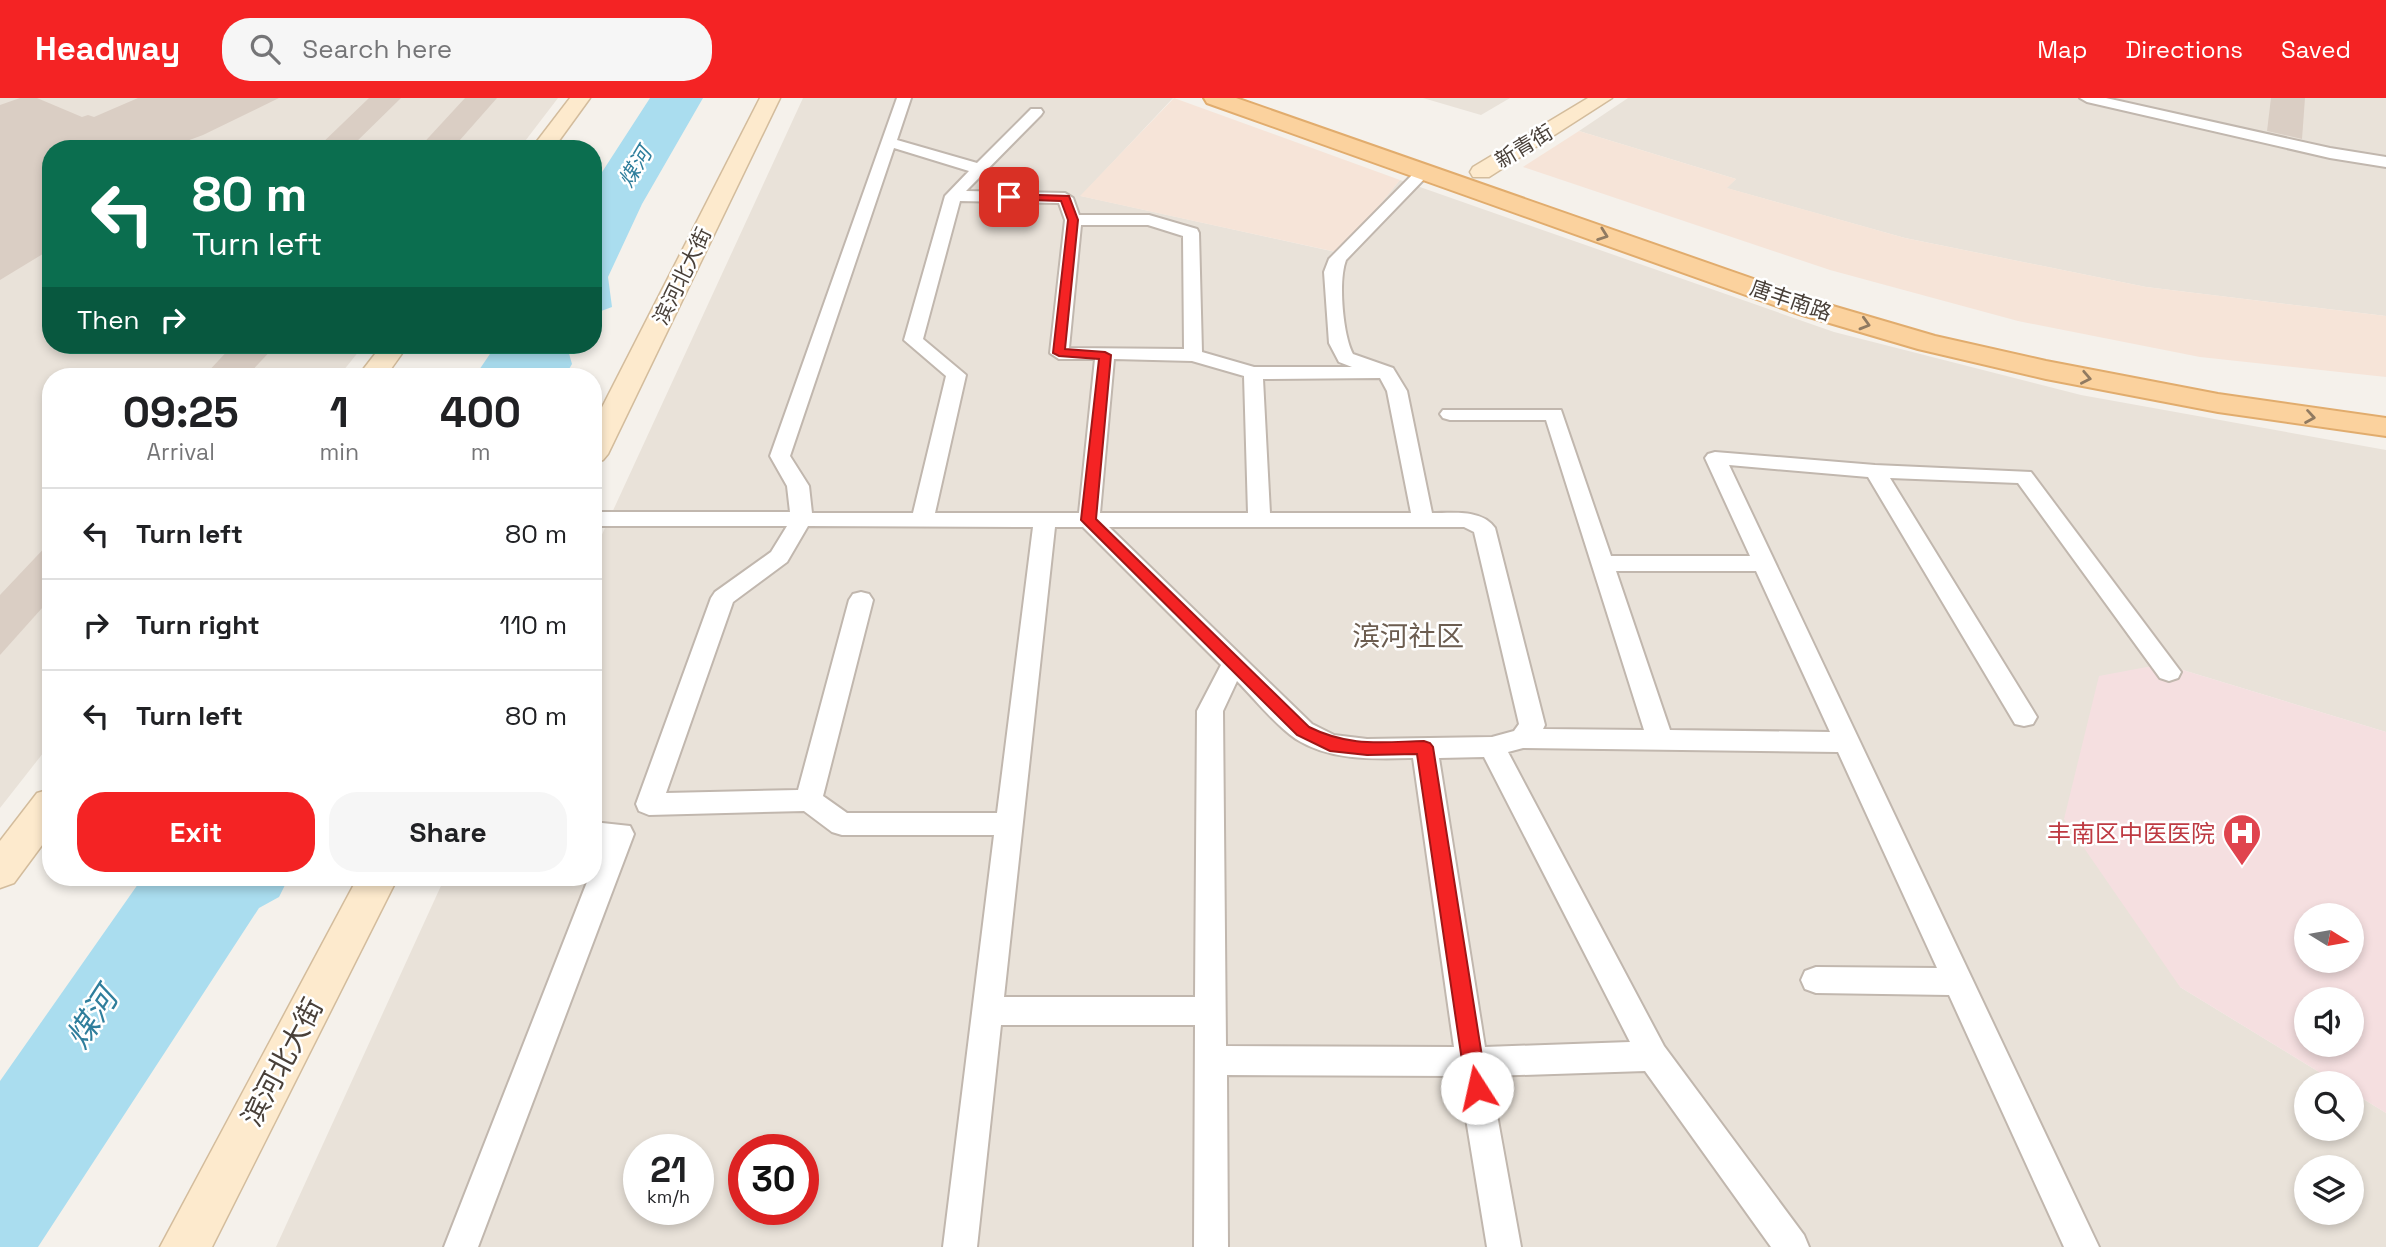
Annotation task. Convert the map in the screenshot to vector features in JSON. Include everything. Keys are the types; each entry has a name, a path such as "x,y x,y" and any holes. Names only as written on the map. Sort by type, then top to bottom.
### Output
{"main road":[{"path":"549,140 580,98"},
{"name":"滨河北大街","path":"602,436 770,98"},
{"name":"唐丰南路","path":"1216,98 1810,308 1928,343 2046,370 2218,403 2386,427"},
{"name":"唐丰南路","path":"1265,98 1806,285 1980,334 2090,359 2204,379 2386,403"},
{"name":"新青街","path":"1481,172 1602,98"},
{"path":"0,871 42,816"},
{"name":"滨河北大街","path":"185,1247 373,886"}],"street":[{"path":"904,98 780,456 798,486 802,519 779,556 723,598 649,804 809,800 842,824 1010,824"},
{"path":"2087,98 2330,153 2386,162"},
{"path":"922,520 956,375 913,340 953,196 1036,112"},
{"path":"889,142 980,169"},
{"path":"1423,520 1397,391 1386,372 1346,358 1338,343 1333,272 1345,250 1424,171"},
{"path":"953,196 1065,198 1073,220 1059,353 1193,355 1253,373 1386,372"},
{"path":"1073,220 1149,220 1191,233 1193,355"},
{"path":"1088,520 1105,355"},
{"path":"1253,373 1259,520"},
{"path":"1450,414 1554,414 1660,740"},
{"path":"2082,1247 1714,458 1875,471 2024,477 2169,673"},
{"path":"1875,471 2024,717"},
{"path":"602,519 1468,520 1483,528 1532,725 1523,738"},
{"path":"960,1247 1045,520"},
{"path":"1088,520 1303,731 1330,744 1367,748 1492,747 1523,738 1847,742"},
{"path":"1603,563 1764,564"},
{"path":"809,800 861,600"},
{"path":"1211,1247 1210,711 1234,663"},
{"path":"1424,747 1472,1062 1504,1247"},
{"path":"1492,747 1653,1056 1792,1247"},
{"path":"602,833 620,834 602,881"},
{"path":"461,1247 600,886"},
{"path":"1816,980 1957,982"},
{"path":"988,1011 1210,1011"},
{"path":"1211,1060 1472,1062 1653,1056"}],"shaded area":[{"path":"0,98 558,98 526,140 42,140 42,354 357,354 345,368 42,368 42,754 0,808"},
{"path":"803,98 1173,98 1081,196 1340,253 1400,180 1834,332 2081,395 2386,450 2386,732 2163,664 2180,987 2317,1071 2294,1071 2294,1141 2364,1141 2364,1099 2386,1113 2386,1247 276,1247 441,886 602,886 602,534"},
{"path":"1174,98 1400,180 1341,253 1080,196"},
{"path":"1423,98 1510,98 1481,115"},
{"path":"1628,98 2386,98 2386,316 2146,287 1905,238 1726,188 1736,179 1579,131"},
{"path":"1579,131 1736,179 1727,188 1905,238 2146,287 2386,316 2386,377 2200,357 2018,321 1830,270 1523,167"},
{"name":"丰南区中医医院","path":"2163,664 2386,732 2386,1113 2364,1099 2364,1071 2317,1071 2294,1057 2364,1057 2364,987 2294,987 2294,1057 2180,987 2064,819 2099,676"}],"water":[{"name":"煤河","path":"650,98 703,98 642,204 608,277 612,307 602,311 602,172"},
{"path":"490,354 569,354 572,364 570,368 480,368"},
{"name":"煤河","path":"137,886 284,886 279,897 259,908 38,1247 0,1247 0,1081"}],"building":[{"path":"20,98 37,98 82,117 94,117 138,98 279,98 189,140 42,140 42,254 0,280 0,105"},
{"path":"369,98 401,98 358,140 325,140"},
{"path":"465,98 497,98 460,140 426,140"},
{"path":"2271,98 2305,98 2302,139 2267,131"},
{"path":"225,354 268,354 254,368 211,368"},
{"path":"42,551 42,608 0,655 0,595"}],"place":[{"name":"丰南区中医医院","path":"2242,867"}],"district":[{"name":"滨河社区","path":"1408,636"}],"route":[{"path":"1009,197 1065,198 1073,220 1059,353 1105,355 1088,520 1303,731 1330,744 1367,748 1424,747 1477,1088"}]}
